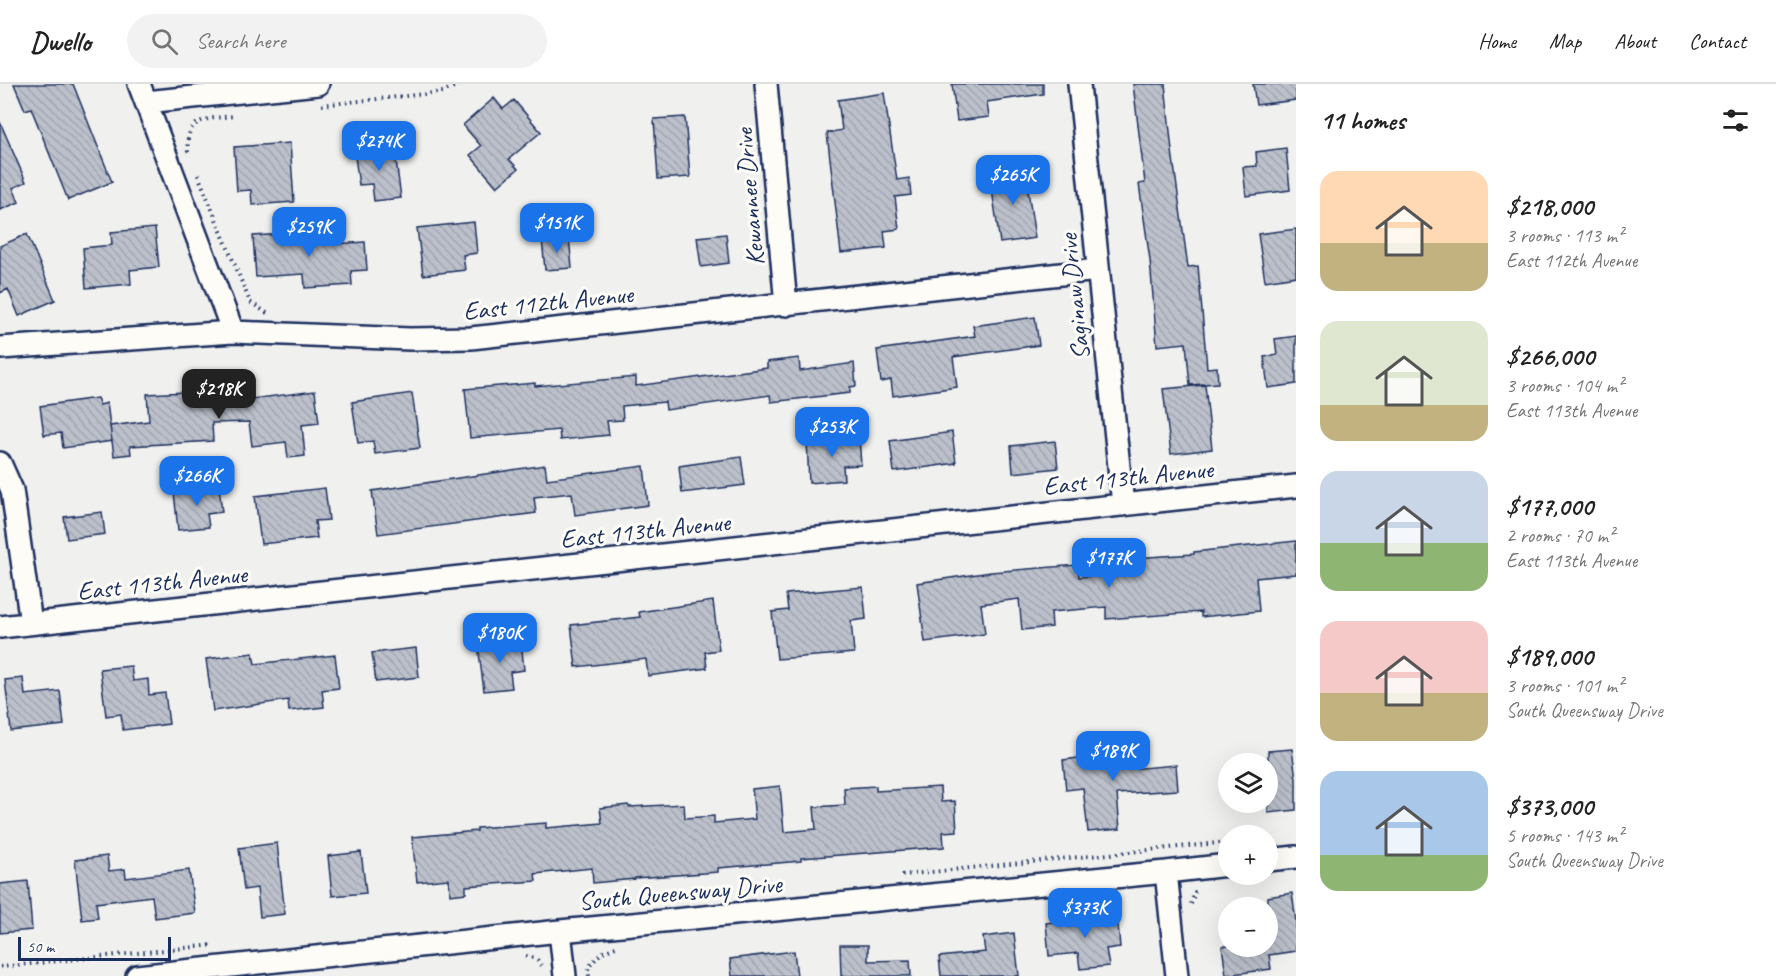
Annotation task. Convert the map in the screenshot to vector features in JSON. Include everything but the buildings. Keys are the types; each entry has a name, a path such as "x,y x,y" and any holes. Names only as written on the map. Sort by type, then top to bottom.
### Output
{"street":[{"path":"233,332 143,93 318,84"},
{"name":"Kewannee Drive","path":"766,84 786,305"},
{"name":"Saginaw Drive","path":"1079,84 1122,505"},
{"name":"East 112th Avenue","path":"0,348 233,332 410,339 471,338 1098,270"},
{"path":"0,463 12,490 31,623"},
{"name":"East 113th Avenue","path":"0,627 1296,486"},
{"path":"1278,864 1296,857"},
{"path":"1166,872 1177,976"},
{"name":"South Queensway Drive","path":"137,976 560,931 1166,872 1218,872"},
{"path":"560,931 565,976"}],"path":[{"path":"317,106 443,92 460,84"},
{"path":"192,162 187,142 190,128 202,119 237,115"},
{"path":"197,173 250,302 267,313 278,314"},
{"path":"1195,892 1205,887"},
{"path":"589,976 588,968 601,953 621,945"}]}
